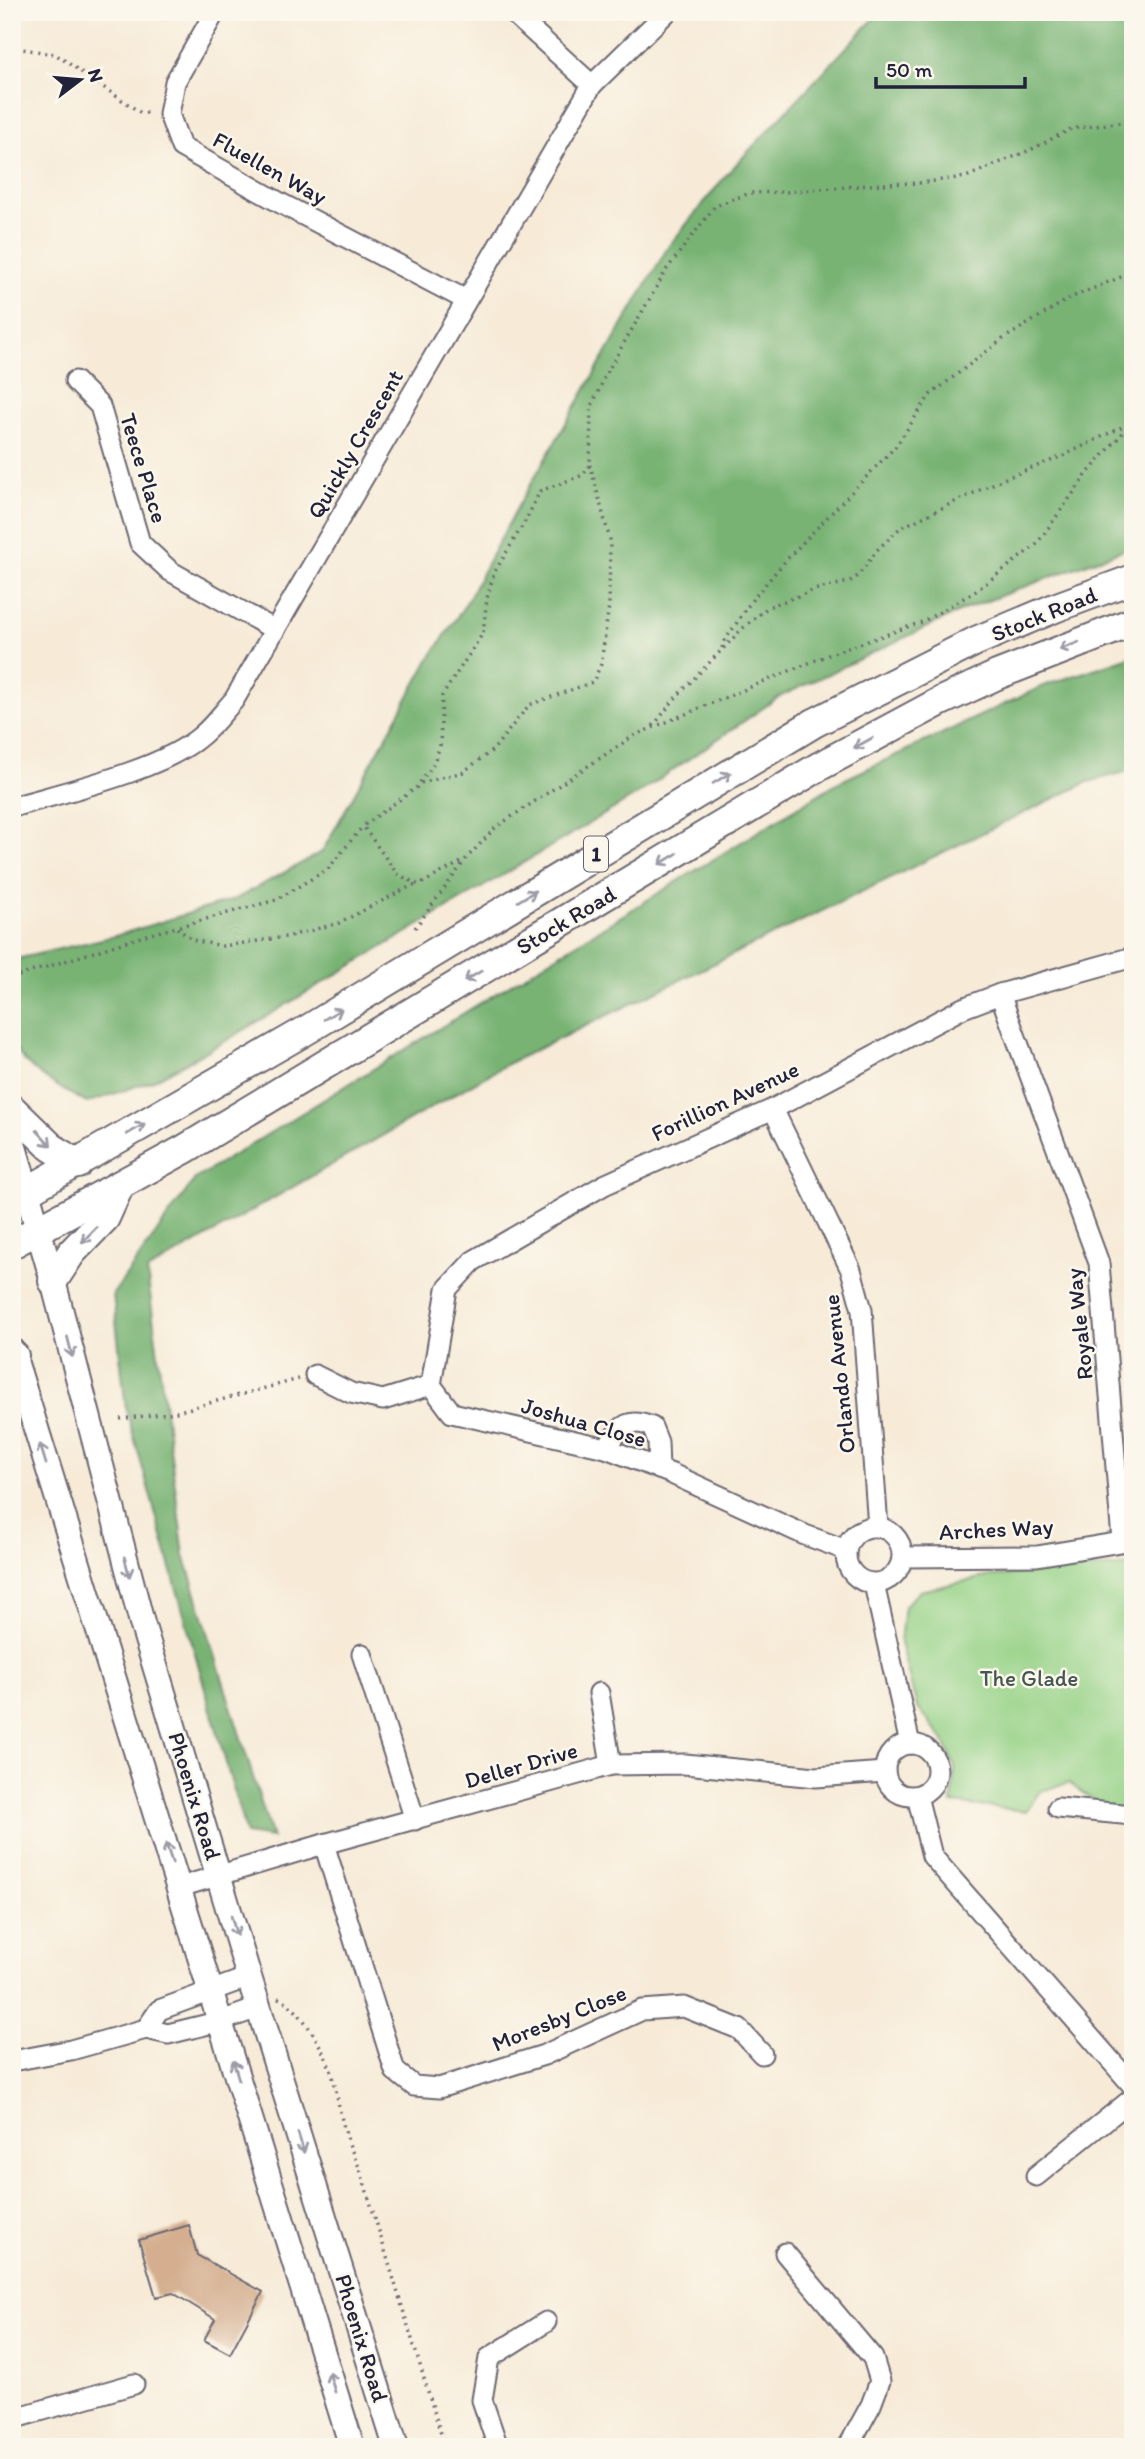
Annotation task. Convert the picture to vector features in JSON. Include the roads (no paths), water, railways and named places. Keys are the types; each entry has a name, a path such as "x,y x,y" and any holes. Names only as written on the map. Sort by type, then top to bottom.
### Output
{"highway":[{"name":"Stock Road","path":"19,1196 316,1024 814,723 976,641 1133,579"},
{"name":"Stock Road","path":"12,1244 119,1187 820,766 975,686 1133,622"},
{"path":"12,1109 51,1147 78,1164"},
{"path":"53,1281 72,1252 105,1218 119,1187"}],"main road":[{"name":"Phoenix Road","path":"12,1140 19,1196 37,1231 53,1281 142,1623 249,1977 265,2002 396,2447"},
{"name":"Phoenix Road","path":"13,1354 352,2447"}],"street":[{"name":"Fluellen Way","path":"215,12 175,82 169,114 181,147 284,205 466,300"},
{"path":"512,12 592,85"},
{"name":"Quickly Crescent","path":"12,807 163,759 201,737 234,700 592,85 667,12"},
{"name":"Teece Place","path":"75,381 100,406 140,543 170,571 275,630"},
{"name":"Forillion Avenue","path":"431,1385 447,1289 473,1261 604,1185 773,1109 963,1008 1000,994 1133,957"},
{"name":"Royale Way","path":"1000,994 1099,1263 1127,1540"},
{"name":"Orlando Avenue","path":"773,1109 851,1270 862,1310 878,1527"},
{"path":"315,1375 351,1393 383,1400 431,1385"},
{"name":"Joshua Close","path":"431,1385 452,1413 606,1448 805,1535 846,1550"},
{"path":"606,1448 625,1424 638,1421 652,1427 658,1442 659,1469"},
{"path":"878,1527 889,1531 899,1542 902,1557 897,1573 886,1581 874,1584 859,1580 850,1570 846,1550 852,1536 865,1528 878,1527"},
{"name":"Arches Way","path":"902,1557 1037,1556 1127,1540"},
{"path":"874,1584 910,1744"},
{"path":"362,1654 415,1820"},
{"path":"599,1693 611,1765"},
{"path":"910,1744 923,1746 933,1755 937,1767 936,1780 928,1790 917,1796 905,1796 895,1791 888,1783 885,1772 887,1759 896,1748 910,1744"},
{"name":"Deller Drive","path":"180,1887 324,1844 611,1765 685,1764 816,1777 885,1772"},
{"path":"917,1796 932,1856 1133,2086"},
{"path":"1058,1808 1133,1815"},
{"name":"Moresby Close","path":"324,1844 395,2071 414,2086 439,2088 544,2055 642,2010 684,2007 739,2029 762,2054"},
{"path":"146,2029 159,2010 249,1977"},
{"path":"12,2061 71,2050 146,2029 168,2034 222,2021 265,2002"},
{"path":"1036,2176 1133,2098"},
{"path":"785,2253 873,2358 880,2381 871,2405 848,2447"},
{"path":"498,2447 482,2400 489,2358 546,2322"},
{"path":"12,2419 134,2384"}],"park label":[{"name":"The Glade","path":"1029,1678"}]}
